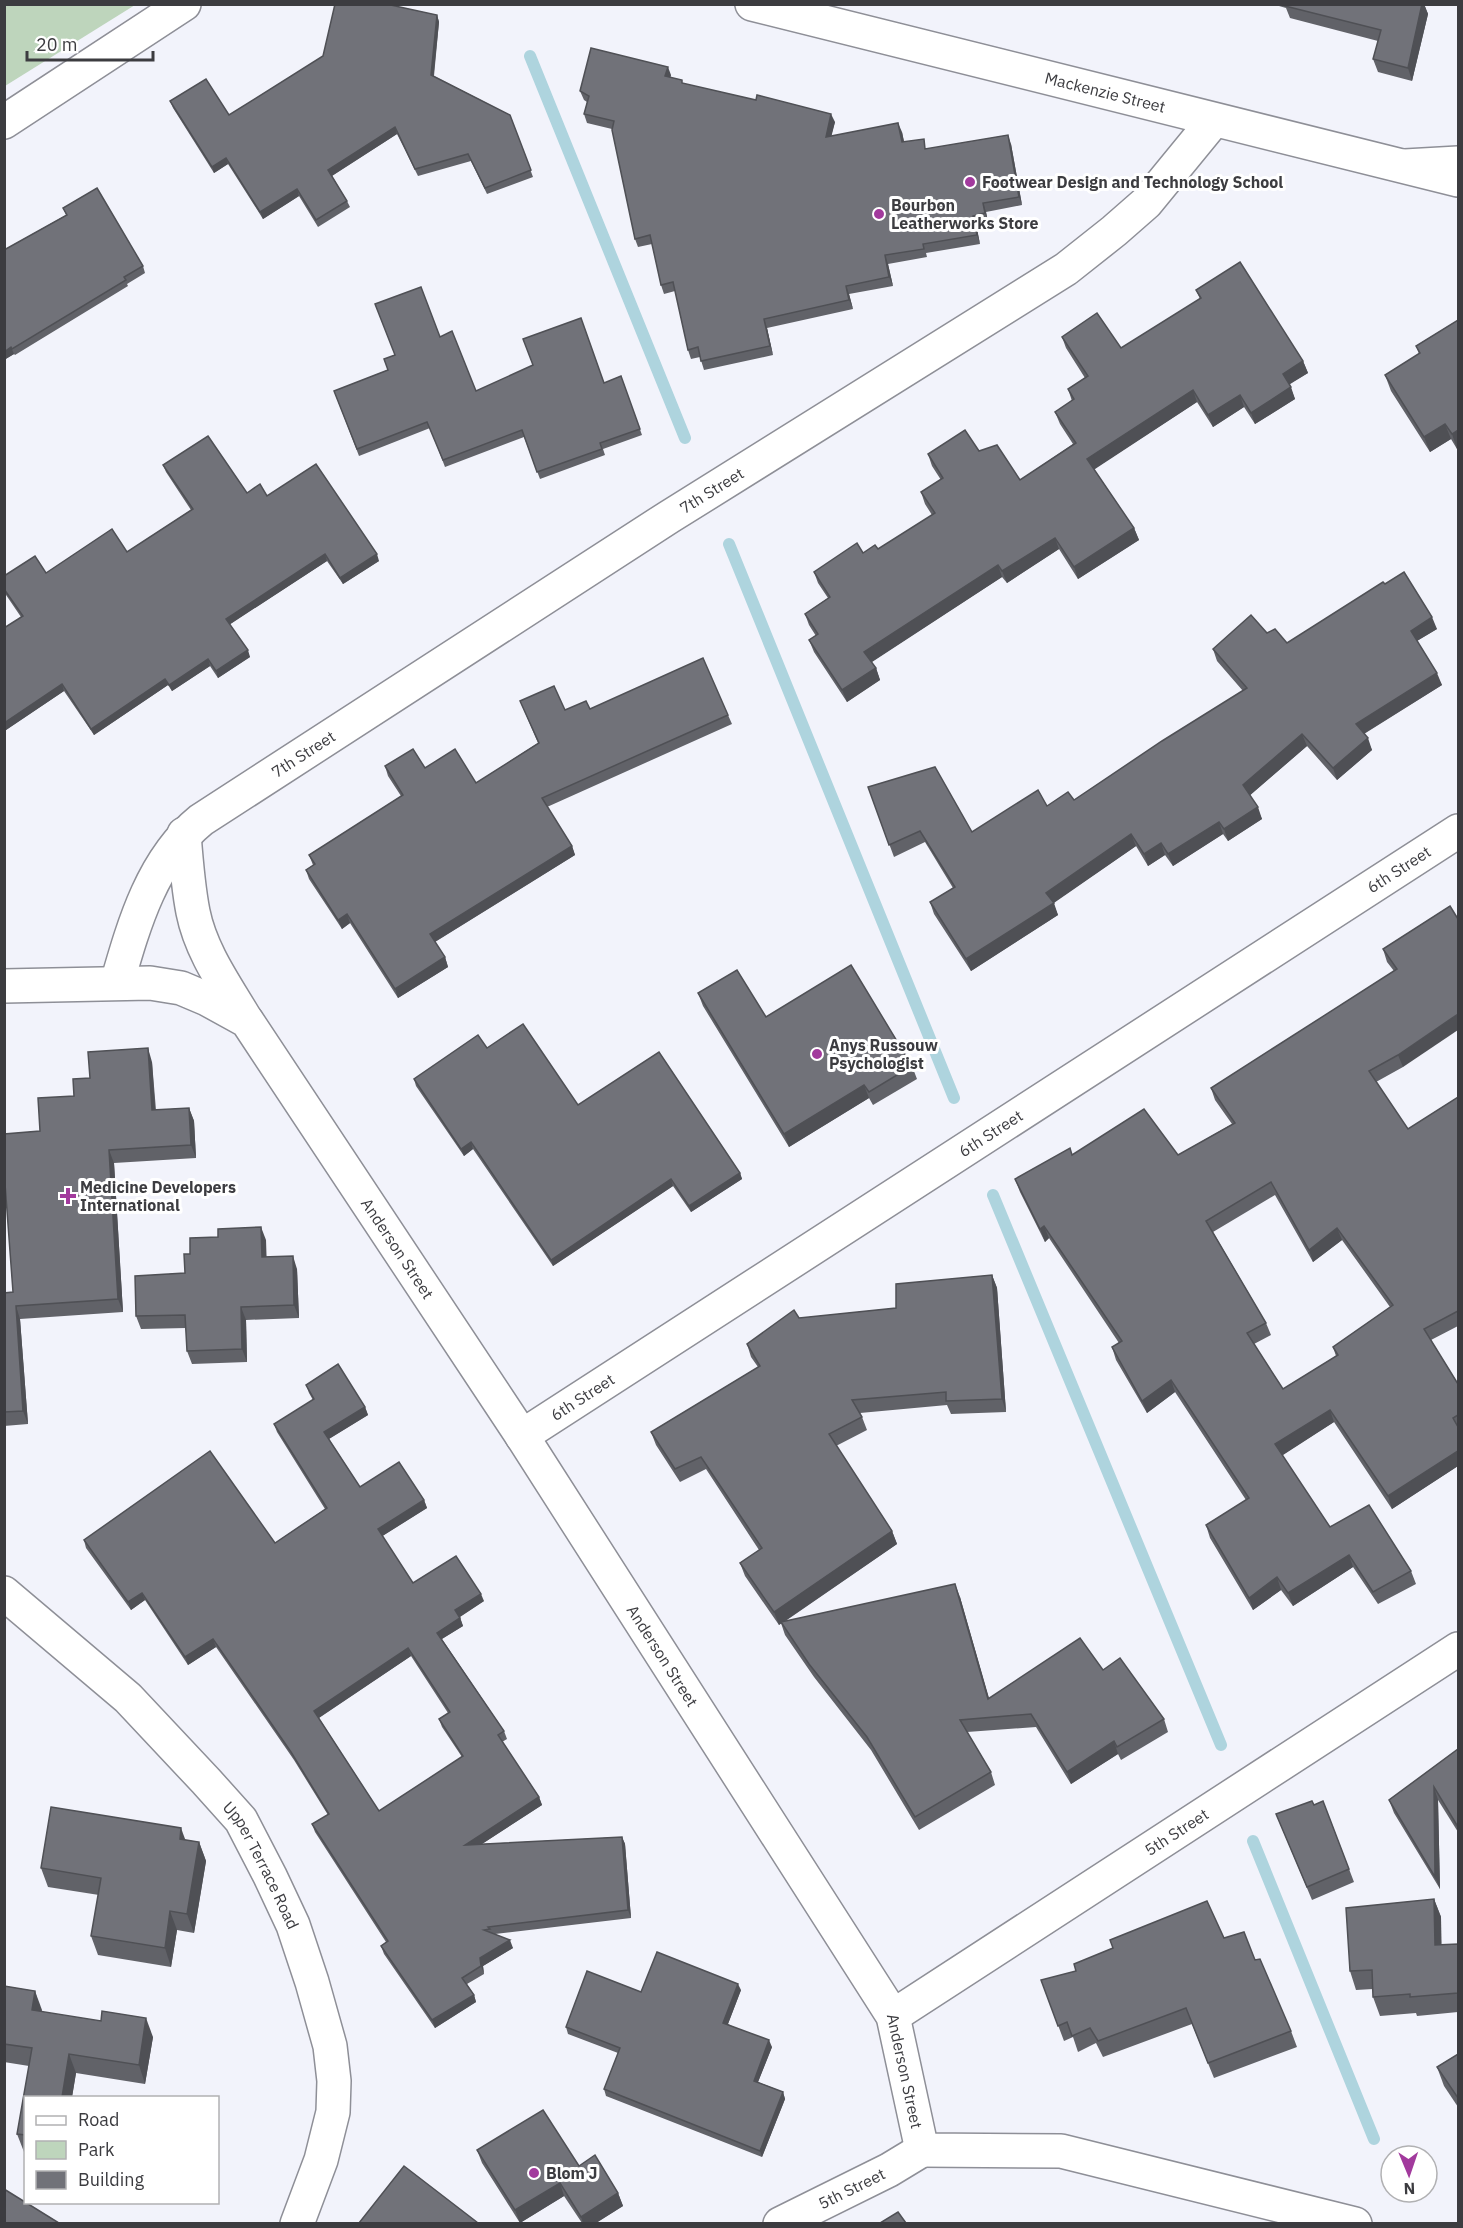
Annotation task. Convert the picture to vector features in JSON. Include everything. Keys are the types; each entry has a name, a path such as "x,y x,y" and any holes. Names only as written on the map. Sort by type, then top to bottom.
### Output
{"street":[{"path":"4,122 184,4"},
{"name":"Mackenzie Street","path":"752,4 1458,180"},
{"name":"7th Street","path":"117,983 133,928 151,887 168,855 184,834 220,807 669,517 1066,268 1114,231 1146,202 1214,120"},
{"path":"1405,166 1458,163"},
{"name":"6th Street","path":"522,1436 1458,831"},
{"path":"184,834 193,914 213,965 247,1022"},
{"name":"Anderson Street","path":"4,986 150,983 181,988 207,999 247,1022 522,1436 893,2016 922,2150 1062,2151 1355,2223"},
{"name":"Upper Terrace Road","path":"4,1593 128,1698 207,1781 241,1820 288,1915 312,1982 330,2046 334,2081 333,2112 321,2160 297,2223"},
{"name":"5th Street","path":"893,2016 1458,1649"},
{"name":"5th Street","path":"780,2223 889,2170 922,2150"}],"green space":[{"path":"5,4 135,4 135,5 5,86"}],"building":[{"path":"335,4 386,4 437,15 431,75 510,115 531,170 485,188 468,154 415,169 395,127 328,170 347,201 316,220 297,189 260,212 226,158 212,167 170,101 206,79 229,115 323,56"},
{"path":"1286,4 1422,4 1408,68 1373,59 1381,30 1285,6"},
{"path":"591,48 668,67 665,76 682,80 682,83 756,100 757,95 831,114 826,137 898,123 902,142 924,139 925,149 1008,135 1019,197 983,203 985,213 973,216 977,235 923,244 924,249 885,255 889,277 846,286 849,300 764,319 770,346 701,361 698,347 688,350 673,282 661,285 650,235 635,239 612,130 614,121 584,114 589,96 580,91"},
{"path":"97,188 143,266 124,277 126,280 4,352 4,250 67,215 63,208"},
{"path":"1240,262 1303,361 1283,374 1291,387 1251,413 1240,395 1208,415 1193,390 1087,459 1134,528 1074,567 1055,538 1002,571 998,565 864,652 876,668 842,690 809,640 818,634 805,614 830,597 814,572 857,543 863,553 875,545 878,549 935,513 921,492 943,478 928,454 965,430 979,451 997,445 1020,480 1076,443 1055,412 1074,399 1068,389 1088,376 1062,337 1097,313 1121,348 1201,298 1196,290"},
{"path":"421,287 440,337 452,331 476,391 533,365 523,339 581,318 604,383 621,376 640,429 600,443 602,449 537,472 522,430 443,460 427,422 357,449 334,391 388,370 384,359 395,355 375,304"},
{"path":"1458,320 1458,430 1452,434 1445,424 1424,437 1385,375 1420,353 1416,346"},
{"path":"208,436 247,493 260,484 267,496 316,464 377,554 340,578 325,554 226,619 248,650 216,671 208,659 169,685 165,679 91,729 62,684 4,723 4,628 23,616 4,589 4,576 35,556 46,573 112,529 127,552 193,509 163,465"},
{"path":"1404,572 1432,617 1411,631 1437,673 1356,724 1368,738 1333,768 1302,734 1243,785 1258,807 1224,829 1219,822 1168,854 1161,843 1144,854 1131,834 1046,893 1054,903 966,959 930,902 955,887 920,831 889,845 868,787 935,767 972,832 1038,790 1047,806 1068,792 1074,800 1247,688 1213,649 1251,615 1267,633 1275,629 1287,643 1383,582 1385,584"},
{"path":"703,658 728,715 542,798 572,846 430,934 445,957 395,989 347,914 338,920 306,870 315,864 309,855 403,795 385,766 413,749 425,768 455,749 476,783 539,743 520,701 554,686 565,710 586,701 590,709"},
{"path":"1450,906 1458,919 1458,1014 1398,1055 1369,1071 1408,1129 1458,1097 1458,1311 1424,1329 1458,1384 1458,1415 1453,1418 1458,1427 1458,1451 1388,1496 1330,1410 1275,1444 1330,1527 1369,1505 1411,1571 1373,1592 1349,1555 1288,1593 1277,1577 1249,1598 1206,1525 1249,1498 1171,1380 1142,1401 1112,1347 1122,1341 1044,1226 1040,1229 1015,1179 1070,1148 1072,1155 1144,1109 1178,1155 1235,1123 1211,1088 1397,969 1383,949","holes":["1271,1182 1309,1250 1337,1228 1393,1305 1333,1347 1338,1355 1283,1389 1247,1333 1266,1323 1206,1221"]},
{"name":"Anys Russouw Psychologist","path":"851,965 912,1066 869,1092 864,1085 784,1134 698,993 737,970 766,1017"},
{"path":"523,1024 578,1105 659,1052 740,1173 689,1206 671,1179 551,1260 471,1142 461,1149 414,1079 478,1035 487,1048"},
{"name":"Medicine Developers International","path":"148,1048 152,1110 189,1108 191,1145 109,1150 118,1299 16,1306 23,1411 4,1412 4,1293 13,1292 4,1170 4,1134 40,1131 38,1098 74,1096 73,1079 90,1078 88,1052"},
{"path":"261,1227 262,1257 293,1256 294,1305 241,1307 242,1349 187,1351 185,1315 136,1316 135,1276 185,1273 184,1254 190,1254 190,1238 218,1237 218,1229"},
{"path":"992,1275 1002,1399 946,1401 946,1392 852,1400 862,1417 829,1434 892,1531 774,1612 740,1563 762,1548 701,1457 675,1469 651,1432 760,1366 747,1344 794,1310 799,1318 896,1308 896,1284"},
{"path":"338,1364 365,1407 324,1432 360,1487 399,1462 424,1500 378,1529 413,1583 456,1556 481,1594 455,1610 460,1618 437,1633 504,1731 498,1735 539,1797 465,1845 622,1837 628,1910 488,1927 490,1929 484,1930 510,1940 480,1958 481,1966 462,1978 474,1995 432,2020 381,1946 388,1941 312,1824 329,1814 291,1752 213,1639 185,1657 142,1593 128,1602 84,1540 210,1451 275,1543 327,1508 274,1424 314,1399 306,1385","holes":["408,1648 450,1712 439,1719 463,1756 379,1811 314,1711"]},
{"path":"955,1584 988,1699 1080,1638 1103,1670 1120,1658 1164,1719 1117,1747 1114,1741 1067,1772 1031,1714 960,1720 991,1772 915,1817 867,1737 809,1664 781,1622"},
{"path":"1458,1749 1458,1827 1434,1787 1435,1877 1389,1800"},
{"path":"1312,1801 1314,1805 1323,1801 1349,1869 1307,1887 1276,1814"},
{"path":"51,1807 181,1828 180,1839 199,1842 187,1914 170,1911 165,1948 91,1936 101,1878 41,1868"},
{"path":"1434,1899 1435,1945 1458,1944 1458,1993 1373,1997 1372,1970 1350,1971 1346,1908"},
{"path":"1207,1901 1224,1938 1244,1932 1255,1960 1260,1959 1291,2031 1208,2063 1186,2008 1098,2041 1090,2028 1072,2036 1067,2022 1058,2026 1041,1980 1076,1971 1074,1964 1113,1948 1110,1940"},
{"path":"657,1952 738,1984 723,2023 769,2040 754,2081 783,2092 760,2151 604,2089 620,2048 566,2027 587,1971 641,1992"},
{"path":"4,1986 35,1991 32,2010 101,2021 102,2011 146,2018 139,2065 69,2054 62,2096 24,2096 24,2135 17,2134 32,2048 4,2044"},
{"path":"1458,2054 1458,2098 1437,2067"},
{"name":"Blom J","path":"543,2110 579,2166 595,2155 618,2193 581,2217 560,2183 515,2210 477,2150"},
{"path":"404,2166 478,2223 359,2223"},
{"path":"4,2189 24,2201 24,2204 28,2204 59,2223 4,2223"},
{"path":"898,2212 906,2223 880,2223"}],"waterway":[{"path":"530,56 685,438"},
{"path":"729,544 954,1098"},
{"path":"993,1195 1221,1745"},
{"path":"1253,1841 1374,2139"}],"place":[{"name":"Footwear Design and Technology School","path":"970,182"},
{"name":"Bourbon Leatherworks Store","path":"879,214"},
{"name":"Anys Russouw Psychologist","path":"817,1054"},
{"name":"Medicine Developers International","path":"68,1196"},
{"name":"Blom J","path":"534,2173"}]}
